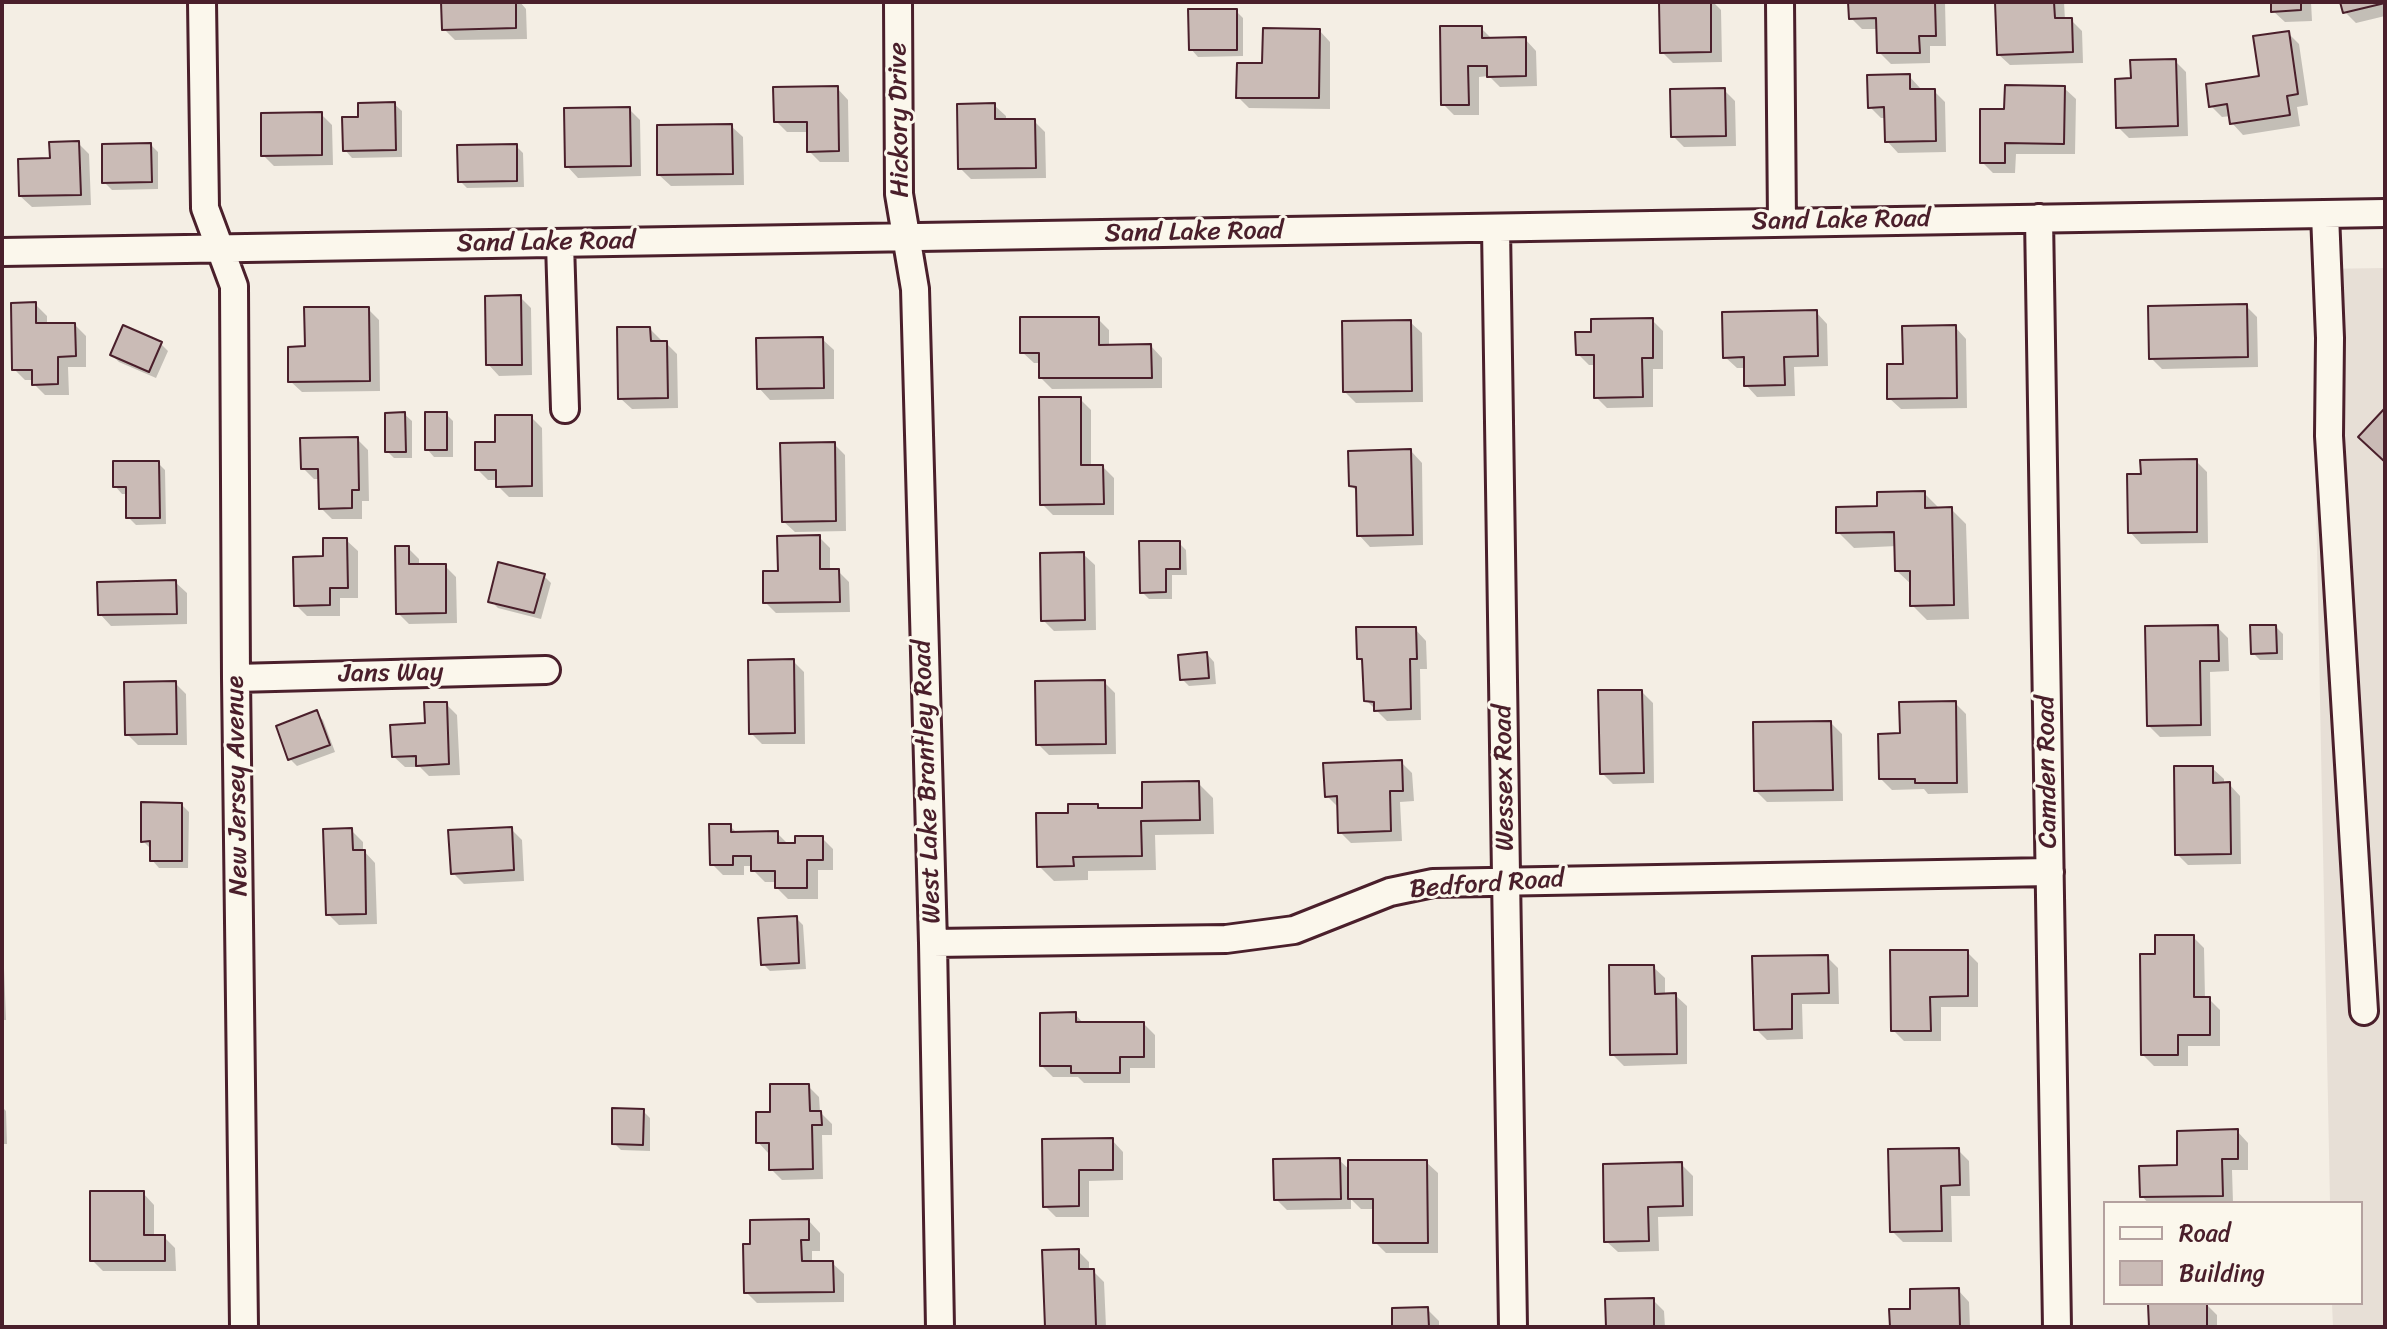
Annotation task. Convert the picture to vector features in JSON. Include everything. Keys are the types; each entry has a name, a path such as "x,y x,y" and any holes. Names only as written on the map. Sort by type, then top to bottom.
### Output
{"street":[{"name":"New Jersey Avenue","path":"202,2 205,208 234,286 244,1327"},
{"name":"Hickory Drive","path":"898,2 899,194 907,238"},
{"path":"1780,2 1782,222"},
{"name":"Sand Lake Road","path":"2,252 2385,213"},
{"path":"2325,214 2330,338 2329,436 2364,1011"},
{"name":"Camden Road","path":"2039,218 2057,1327"},
{"name":"Wessex Road","path":"1496,228 1513,1327"},
{"name":"West Lake Brantley Road","path":"907,238 915,289 940,1327"},
{"path":"560,243 565,409"},
{"name":"Jans Way","path":"236,678 546,670"},
{"name":"Bedford Road","path":"933,943 1226,939 1294,930 1390,892 1433,883 2050,872"}],"shaded area":[{"path":"2385,268 2385,1327 2333,1327 2332,1305 2363,1305 2363,1201 2330,1201 2315,448 2318,269"}],"building":[{"path":"441,2 516,2 516,28 442,30"},
{"path":"1659,2 1711,2 1711,52 1660,53"},
{"path":"1848,2 1935,2 1936,36 1919,36 1920,53 1877,53 1876,18 1849,19"},
{"path":"1995,2 2054,2 2055,18 2072,18 2073,52 1997,55"},
{"path":"2271,2 2301,2 2301,10 2271,12"},
{"path":"2340,2 2385,2 2385,3 2343,13"},
{"path":"1188,9 1237,9 1237,50 1189,50"},
{"path":"1440,26 1482,26 1482,38 1526,37 1526,76 1487,77 1487,66 1468,66 1469,105 1441,105"},
{"path":"1263,28 1320,29 1319,98 1236,98 1237,63 1262,63"},
{"path":"2289,31 2298,94 2287,96 2290,115 2230,124 2227,104 2209,107 2206,84 2259,76 2253,36"},
{"path":"2176,59 2178,126 2116,128 2115,79 2131,78 2130,60"},
{"path":"1910,74 1910,89 1935,89 1936,141 1885,142 1884,107 1868,108 1867,75"},
{"path":"2005,85 2065,86 2064,144 2005,143 2005,163 1980,163 1980,109 2004,109"},
{"path":"838,86 839,151 807,152 807,122 774,122 773,87"},
{"path":"1725,88 1726,136 1671,137 1670,89"},
{"path":"395,102 396,150 343,151 342,117 358,117 358,103"},
{"path":"995,103 995,119 1035,119 1036,168 958,169 957,104"},
{"path":"630,107 631,166 565,167 564,108"},
{"path":"322,112 322,155 261,156 261,113"},
{"path":"732,124 733,174 657,175 657,125"},
{"path":"79,141 81,195 19,196 18,159 50,158 49,142"},
{"path":"151,143 152,182 102,183 102,144"},
{"path":"517,144 517,181 458,182 457,145"},
{"path":"521,295 522,365 486,365 485,296"},
{"path":"36,302 36,323 75,323 76,356 58,357 58,384 32,385 32,370 12,370 11,303"},
{"path":"2247,304 2248,357 2149,359 2148,306"},
{"path":"304,307 369,307 370,381 288,382 288,347 305,346"},
{"path":"1817,310 1818,356 1784,357 1785,385 1744,386 1744,357 1723,358 1722,312"},
{"path":"1020,317 1099,317 1099,345 1151,344 1152,378 1039,378 1039,353 1020,353"},
{"path":"1653,318 1653,358 1642,358 1643,397 1594,398 1594,355 1576,355 1575,332 1591,332 1591,319"},
{"path":"1411,320 1412,391 1343,392 1342,321"},
{"path":"123,325 162,342 149,372 110,355"},
{"path":"1956,325 1957,398 1887,399 1887,364 1903,364 1902,326"},
{"path":"617,327 650,327 651,341 667,341 668,398 618,399"},
{"path":"823,337 824,388 757,389 756,338"},
{"path":"1039,397 1081,397 1081,465 1103,465 1104,504 1040,505"},
{"path":"2385,408 2385,462 2358,437"},
{"path":"405,412 406,452 385,452 385,413"},
{"path":"425,412 447,412 447,450 425,450"},
{"path":"495,415 532,415 532,486 496,487 496,470 475,470 475,442 495,442"},
{"path":"358,437 359,490 352,490 352,508 319,509 318,469 301,469 300,438"},
{"path":"835,442 836,521 782,522 780,443"},
{"path":"1411,449 1413,535 1357,536 1356,487 1349,486 1348,451"},
{"path":"2197,459 2197,532 2128,533 2127,474 2141,474 2140,460"},
{"path":"113,461 159,461 160,518 126,518 126,487 113,487"},
{"path":"1925,491 1925,508 1952,507 1954,605 1910,606 1910,571 1895,571 1894,532 1836,533 1836,507 1877,506 1877,492"},
{"path":"820,535 820,569 839,569 840,602 763,603 763,571 778,571 777,536"},
{"path":"323,538 347,538 348,588 330,588 330,605 294,606 293,557 323,556"},
{"path":"1139,541 1180,541 1180,569 1166,569 1166,592 1140,593"},
{"path":"395,546 409,546 409,564 446,564 446,613 396,614"},
{"path":"1084,552 1085,620 1041,621 1040,553"},
{"path":"498,562 545,574 534,613 488,602"},
{"path":"176,580 177,614 98,615 97,582"},
{"path":"2218,625 2219,661 2200,661 2201,725 2147,726 2145,626"},
{"path":"2250,625 2276,625 2277,653 2251,654"},
{"path":"1356,627 1416,627 1417,659 1410,659 1411,709 1374,711 1374,702 1364,701 1362,659 1357,659"},
{"path":"1207,652 1209,678 1180,680 1178,655"},
{"path":"794,659 795,733 749,734 748,660"},
{"path":"1105,680 1106,744 1036,745 1035,681"},
{"path":"176,681 177,734 125,735 124,682"},
{"path":"1598,690 1642,690 1644,773 1600,774"},
{"path":"1956,701 1957,783 1879,779 1878,734 1900,733 1899,702"},
{"path":"424,702 447,702 449,764 416,766 416,756 392,757 390,725 425,723"},
{"path":"317,710 330,745 288,760 276,726"},
{"path":"1831,721 1833,790 1754,791 1753,722"},
{"path":"1402,760 1403,791 1390,791 1391,831 1338,833 1337,796 1325,797 1323,763"},
{"path":"2174,766 2213,766 2213,783 2230,782 2231,854 2175,855"},
{"path":"1199,781 1200,820 1141,821 1142,856 1073,857 1074,866 1037,867 1036,813 1068,813 1068,804 1142,808 1142,782"},
{"path":"141,802 182,803 182,861 150,861 150,841 141,842"},
{"path":"709,824 731,824 731,832 778,831 778,843 795,843 795,836 823,836 823,860 807,860 807,888 775,888 775,871 751,871 751,856 733,856 733,865 710,865"},
{"path":"512,827 514,870 451,874 448,830"},
{"path":"352,828 353,850 365,850 366,914 326,915 323,829"},
{"path":"797,916 799,963 761,965 758,918"},
{"path":"2155,935 2194,935 2194,997 2210,997 2210,1035 2178,1035 2178,1055 2141,1055 2140,954 2155,954"},
{"path":"1890,950 1968,950 1968,996 1930,997 1931,1031 1891,1031"},
{"path":"1828,955 1829,993 1792,994 1792,1029 1754,1030 1752,956"},
{"path":"1609,965 1654,965 1655,994 1676,993 1677,1054 1610,1055"},
{"path":"1076,1012 1076,1022 1144,1022 1144,1057 1120,1057 1120,1073 1071,1073 1071,1066 1040,1066 1040,1013"},
{"path":"770,1084 809,1084 810,1111 821,1111 822,1125 812,1125 813,1169 769,1170 769,1143 756,1143 756,1112 770,1112"},
{"path":"612,1108 644,1109 643,1145 612,1144"},
{"path":"2238,1129 2238,1159 2222,1159 2223,1196 2140,1197 2139,1166 2177,1165 2177,1131"},
{"path":"1113,1138 1113,1170 1079,1170 1079,1206 1043,1207 1042,1139"},
{"path":"1959,1148 1960,1185 1941,1186 1942,1231 1890,1232 1888,1149"},
{"path":"1340,1158 1341,1199 1274,1200 1273,1159"},
{"path":"1348,1160 1427,1160 1428,1243 1373,1243 1373,1199 1348,1199"},
{"path":"1682,1162 1683,1206 1648,1207 1649,1241 1604,1242 1603,1164"},
{"path":"90,1191 144,1191 144,1235 165,1235 165,1261 90,1261"},
{"path":"809,1219 809,1240 801,1240 802,1261 833,1261 834,1292 744,1293 743,1244 750,1244 750,1220"},
{"path":"1079,1249 1079,1269 1094,1269 1096,1326 1045,1327 1042,1250"},
{"path":"1959,1288 1960,1327 1890,1327 1889,1309 1910,1309 1910,1289"},
{"path":"1654,1298 1654,1327 1606,1327 1605,1299"},
{"path":"2148,1305 2207,1305 2207,1327 2149,1327"},
{"path":"1428,1307 1429,1327 1392,1327 1392,1308"}]}
